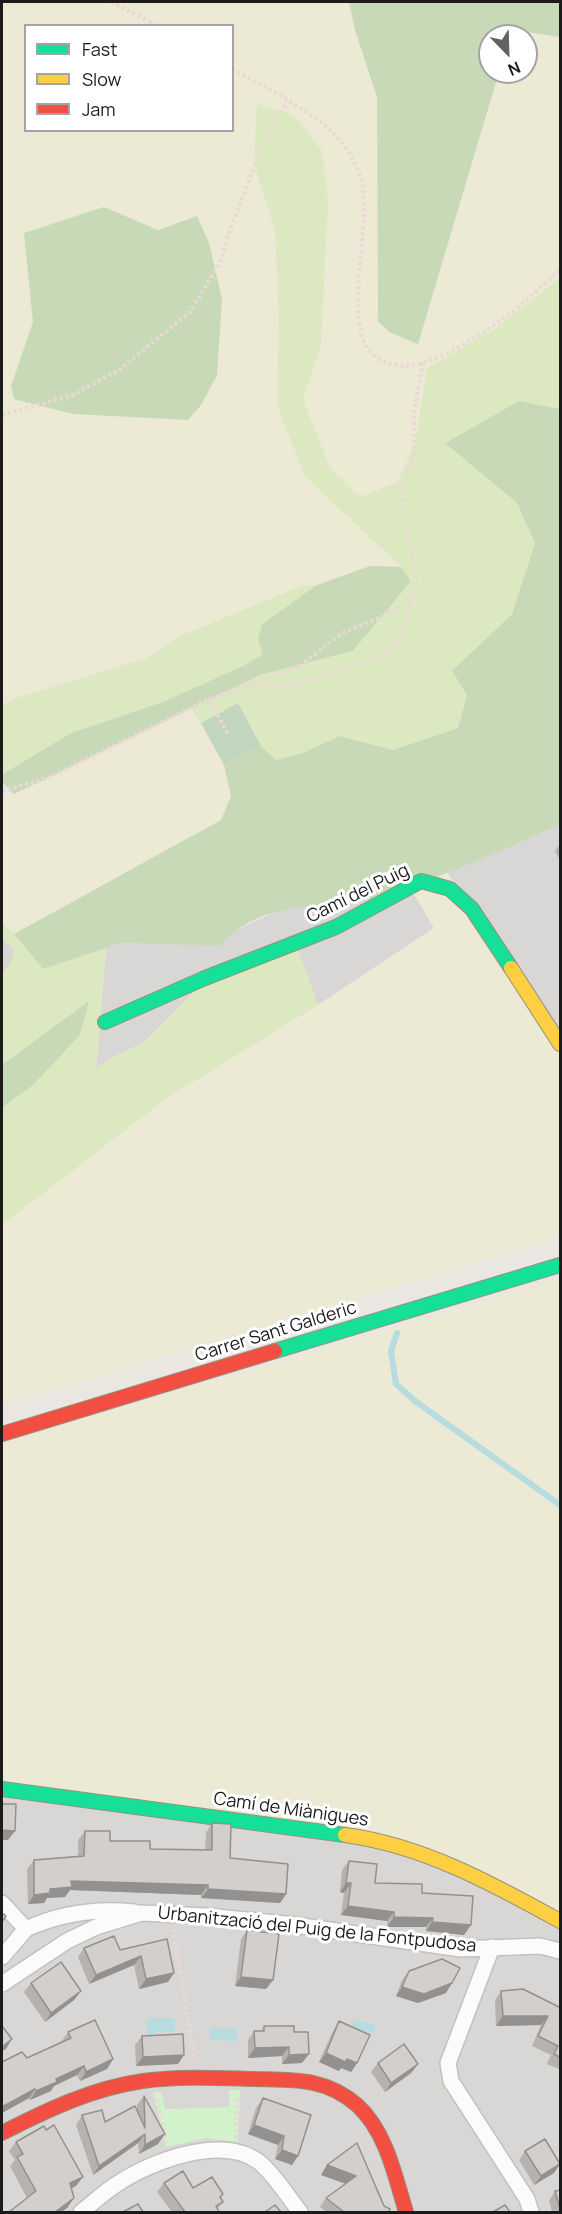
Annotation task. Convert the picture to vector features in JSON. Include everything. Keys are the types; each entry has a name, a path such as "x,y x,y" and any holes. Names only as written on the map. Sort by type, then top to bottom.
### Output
{"street":[{"name":"Camí del Puig","path":"105,1022 205,978 336,927 421,881 450,889 472,909 561,1044"},
{"name":"Carrer Sant Galderic","path":"2,1434 561,1265"},
{"name":"Camí de Miànigues","path":"2,1789 371,1838 399,1846 471,1875 561,1921"},
{"path":"2,1902 26,1929"},
{"name":"Urbanització del Puig de la Fontpudosa","path":"2,1957 26,1929 44,1921 85,1911 118,1910 295,1925 461,1949 540,1946 561,1951"},
{"name":"Urbanització del Puig de la Fontpudosa","path":"2,1984 67,1941 96,1927 141,1913"},
{"name":"Urbanització del Puig de la Fontpudosa","path":"492,1947 448,2063 451,2081 527,2199 531,2212"},
{"path":"2,2133 48,2108 129,2084 153,2081 238,2079 303,2080 323,2085 345,2096 368,2117 387,2157 406,2212"},
{"path":"81,2212 116,2184 140,2171 170,2160 206,2151 236,2151 259,2163 300,2212"}],"path":[{"path":"111,2 154,24"},
{"path":"234,70 319,121 349,152 362,181 364,207 360,249 359,314 364,344 380,361 407,367 436,359 489,328 537,292 561,269"},
{"path":"2,416 73,395 119,370 190,312 220,263 230,230 269,129 288,102"},
{"path":"246,687 285,686 381,655 396,643 407,618 416,578 405,518 404,489 414,451 414,413 423,363"},
{"path":"2,791 48,778 209,699 300,666 342,633 384,616 403,605 414,593"},
{"path":"209,699 229,735"},
{"path":"170,1914 198,2080"},
{"path":"236,2151 238,2079"},
{"path":"153,2081 170,2160"}],"shaded area":[{"path":"2,2 349,2 355,30 377,97 378,322 418,343 495,84 538,84 538,34 560,37 560,278 493,330 427,368 415,443 398,482 360,498 329,466 303,400 321,344 328,201 294,115 257,104 254,163 275,231 279,318 277,405 305,476 401,567 370,566 317,585 302,586 182,635 147,658 14,699 2,705","holes":["104,208 158,230 198,217 11,386 33,322 25,233"]},
{"path":"191,708 224,765 231,796 221,820 14,934 2,923 2,797 14,794"},
{"path":"560,825 560,1047 447,872"},
{"path":"447,872 560,1047 560,1238 2,1406 2,1225 167,1098 318,1005 434,928 410,887"},
{"path":"410,887 434,928 318,1005 297,950 197,989 143,1043 113,1057 96,1070 106,948 121,943 220,946 231,933 281,909 384,896"},
{"path":"2,939 15,949 12,960 2,976"},
{"path":"560,1278 560,1916 402,1840 2,1785 2,1443"},
{"path":"2,1785 348,1830 560,1916 560,2212 2,2212"},
{"path":"229,2090 229,2107 165,2109 162,2092"}],"green space":[{"path":"349,2 560,2 560,37 538,34 538,24 478,24 478,84 495,84 418,344 391,333 378,322 377,97 355,30"},
{"path":"257,104 294,115 322,151 328,201 321,344 303,400 329,466 360,497 398,482 415,443 427,368 493,330 560,278 560,409 519,401 445,443 517,503 535,543 512,614 452,671 467,695 458,728 393,750 339,736 305,752 276,760 261,746 238,703 201,723 191,708 260,675 353,651 411,581 401,567 305,476 277,405 279,318 275,231 254,163"},
{"path":"104,207 158,230 197,216 209,243 222,299 217,375 201,405 188,420 73,414 14,399 11,386 33,322 24,233"},
{"path":"519,401 560,409 560,825 452,871 386,895 298,908 257,919 238,930 220,946 121,943 43,969 14,934 221,820 231,796 224,765 261,746 276,760 305,752 339,736 393,750 458,728 467,695 452,671 512,614 535,543 517,503 445,443"},
{"path":"370,566 401,567 411,581 353,651 260,675 14,794 2,782 3,774 71,733 163,702 245,665 263,654 258,640 262,624 317,585"},
{"path":"317,585 262,624 258,640 263,654 245,665 163,702 71,733 3,774 2,779 2,705 13,699 147,658 182,635 302,586"},
{"path":"238,703 261,746 224,765 201,723"},
{"path":"2,923 43,969 106,948 96,1069 113,1057 143,1043 197,989 298,950 318,1005 167,1098 2,1225 2,1108 32,1086 89,1002 2,1065 2,976 12,960 15,949 2,939"},
{"path":"89,1001 80,1035 32,1086 2,1108 2,1065"},
{"path":"229,2090 240,2090 238,2142 206,2138 166,2147 153,2093 162,2092 165,2109 229,2107"}],"water":[{"path":"147,2018 175,2018 175,2032 154,2032 153,2036 147,2036"},
{"path":"354,2020 376,2025 374,2033 352,2029"},
{"path":"210,2028 237,2029 237,2041 210,2040"}],"building":[{"path":"2,1804 16,1804 15,1831 2,1830"},
{"path":"212,1823 231,1824 230,1858 288,1864 286,1894 208,1889 208,1885 71,1881 72,1887 50,1889 50,1893 34,1895 34,1860 84,1856 85,1831 110,1831 110,1841 150,1841 150,1849 212,1850"},
{"path":"349,1861 377,1864 375,1883 422,1884 422,1893 473,1896 471,1925 432,1922 433,1918 394,1917 394,1912 348,1906 351,1883 346,1883"},
{"path":"247,1930 279,1934 273,1980 241,1977"},
{"path":"114,1936 120,1950 167,1939 174,1973 146,1979 141,1956 96,1975 84,1948"},
{"path":"442,1959 460,1968 452,1983 424,1994 402,1987 409,1971"},
{"path":"61,1962 81,1991 51,2013 31,1983"},
{"path":"523,1989 561,2008 561,2058 554,2054 558,2046 538,2036 548,2016 503,2016 501,1991"},
{"path":"95,2020 113,2059 86,2072 84,2066 56,2079 57,2082 36,2091 35,2089 2,2107 2,2062 22,2052 27,2058 71,2038 68,2032"},
{"path":"339,2021 370,2035 357,2063 347,2059 345,2062 326,2053"},
{"path":"2,2026 12,2039 2,2047"},
{"path":"264,2026 294,2026 294,2032 308,2032 309,2054 289,2055 289,2047 255,2048 254,2031 264,2031"},
{"path":"183,2034 184,2055 143,2057 142,2036"},
{"path":"404,2044 418,2064 391,2083 378,2063"},
{"path":"144,2096 165,2134 145,2145 145,2134 99,2166 82,2115 102,2110 105,2122 135,2106 145,2128"},
{"path":"263,2098 311,2115 298,2156 282,2150 284,2136 254,2125"},
{"path":"54,2125 83,2177 70,2183 74,2198 55,2212 9,2212 36,2191 17,2157 23,2154 16,2142 44,2126 46,2130"},
{"path":"545,2139 560,2164 541,2176 525,2151"},
{"path":"357,2143 384,2206 390,2209 389,2212 344,2212 326,2198 356,2176 327,2165"},
{"path":"183,2171 193,2188 212,2177 223,2194 220,2197 223,2202 216,2206 219,2212 185,2212 164,2183"},
{"path":"561,2190 561,2212 555,2191"},
{"path":"138,2204 143,2212 123,2212"},
{"path":"275,2205 281,2212 265,2212"},
{"path":"505,2205 510,2212 493,2212"}],"waterway":[{"path":"397,1333 391,1351 396,1384 415,1401 560,1505"}],"traffic: fast":[{"path":"105,1022 205,978 336,927 421,881 450,889 472,909 511,968"},
{"path":"275,1351 560,1265"},
{"path":"2,1789 345,1835"}],"traffic: slow":[{"path":"511,968 560,1044"},
{"path":"345,1835 402,1847 429,1857 483,1880 560,1921"}],"traffic: jam":[{"path":"2,1434 275,1351"},
{"path":"2,2133 53,2108 88,2094 124,2084 171,2078 308,2082 333,2089 357,2105 367,2116 388,2155 406,2212"}]}
